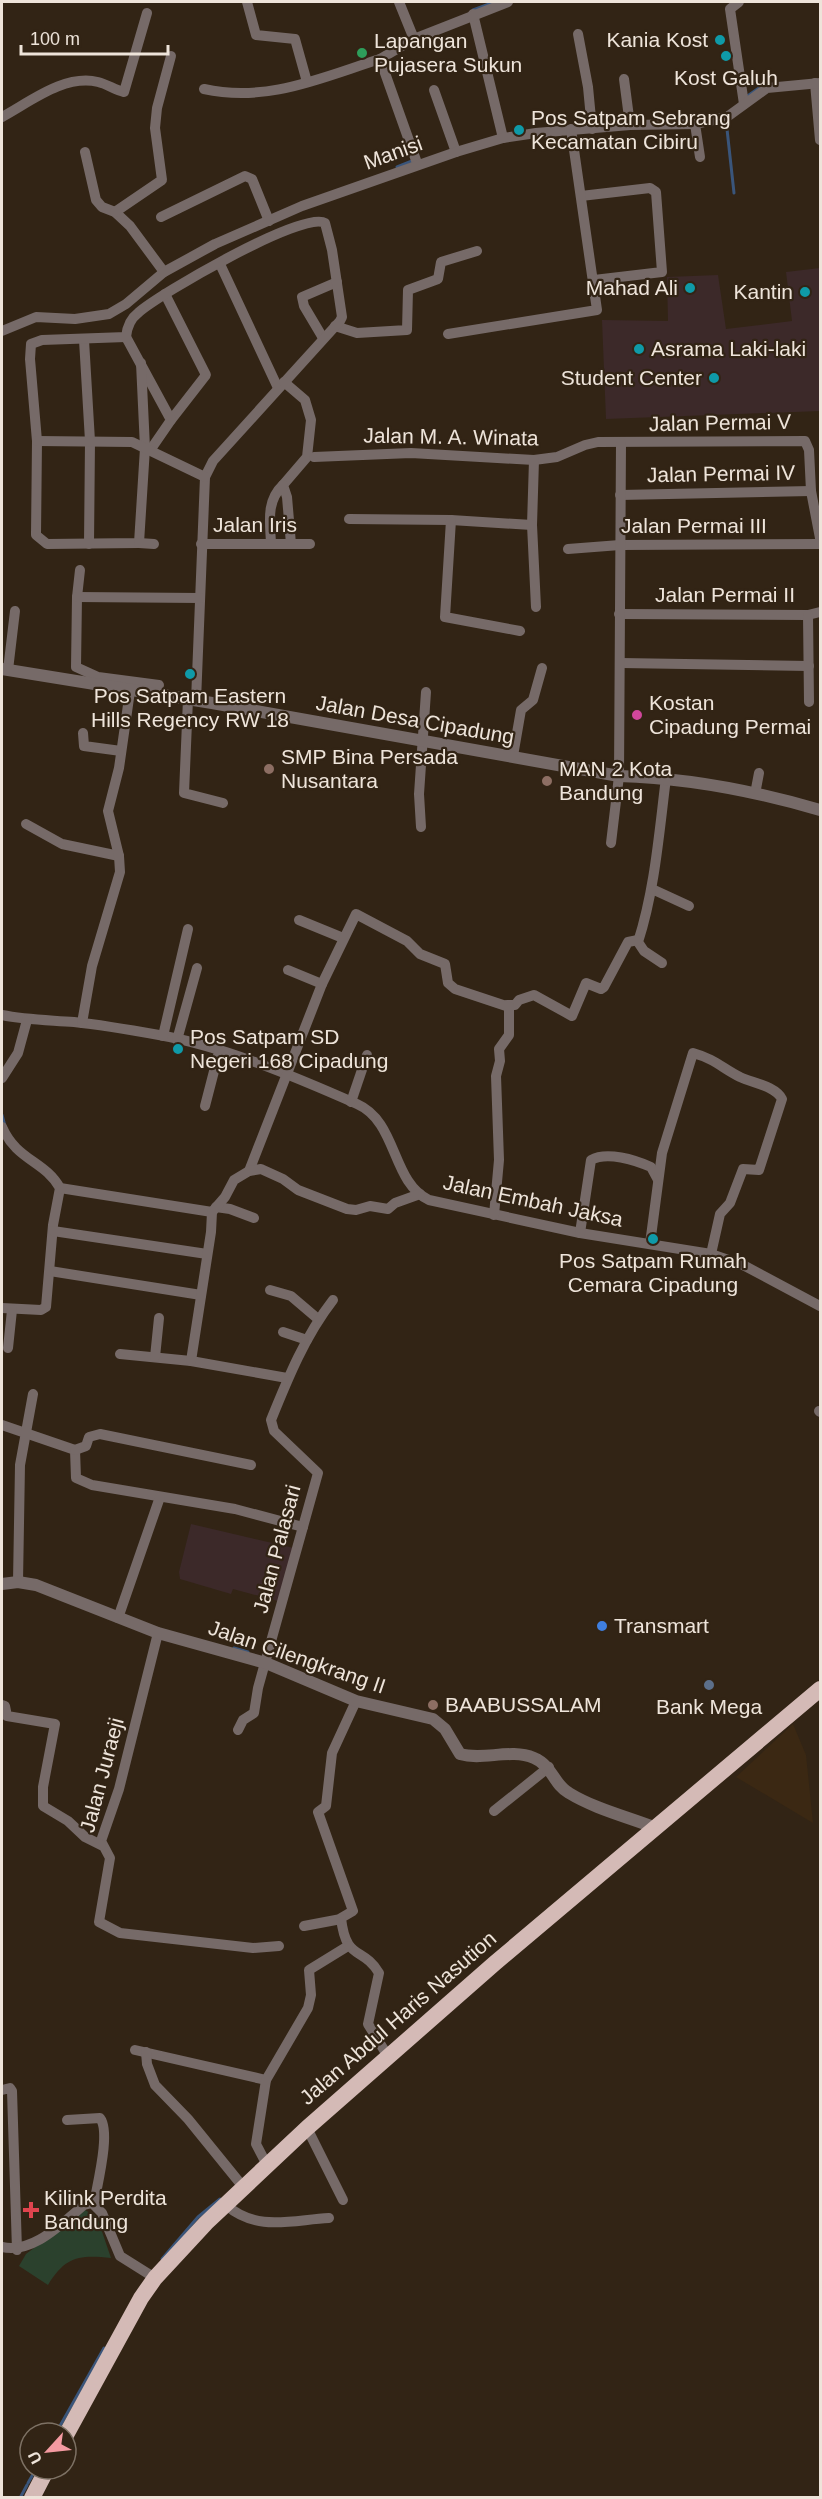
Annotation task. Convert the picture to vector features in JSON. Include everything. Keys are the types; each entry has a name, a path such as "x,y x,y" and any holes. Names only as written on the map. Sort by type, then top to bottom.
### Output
{"highway":[{"name":"Jalan Abdul Haris Nasution","path":"74,2421 126,2323 155,2278 226,2205 307,2128 495,1963 820,1689"},
{"path":"32,2498 41,2481"}],"street":[{"path":"248,2 256,35 295,39 307,82"},
{"path":"399,2 414,39"},
{"path":"204,89 241,95 266,93 307,82 380,59 414,39 508,2"},
{"path":"739,2 730,9 744,104"},
{"path":"2,117 48,90 75,81 98,82 124,92 147,13"},
{"path":"473,14 503,138"},
{"path":"578,34 588,87 592,129"},
{"path":"115,212 162,180 155,128 157,108 171,56"},
{"path":"380,59 417,164"},
{"path":"624,80 630,125"},
{"path":"818,83 820,140"},
{"name":"Manisi","path":"2,331 36,317 75,319 109,314 126,304 164,272 215,244 417,164 456,152 503,138 571,129 695,124 727,117 766,88 818,83"},
{"path":"434,90 456,152"},
{"path":"695,124 700,157"},
{"path":"448,334 594,313 598,306 571,129"},
{"path":"85,152 94,196 102,207 115,212 164,272"},
{"path":"161,217 245,176 252,179 269,221"},
{"path":"581,196 650,188 656,192 662,272 594,280"},
{"path":"171,420 126,337 127,327 137,313 165,294 270,235 320,220 327,226 342,317 209,465 205,477 200,598 184,792 223,802"},
{"path":"335,326 357,333 407,330 408,290 438,279 441,262 477,251"},
{"path":"220,264 281,385 305,400 311,420 307,457 274,493 271,503 271,543"},
{"path":"323,338 304,306 302,297 337,282"},
{"path":"148,448 206,375 165,294"},
{"path":"126,337 42,340 31,344 30,359 38,441 37,537 47,544 154,544"},
{"path":"84,340 90,441 89,544"},
{"path":"139,543 148,448 141,363"},
{"path":"38,441 132,442 205,477"},
{"name":"Jalan Permai V","path":"621,443 805,441 809,450 811,491"},
{"name":"Jalan M. A. Winata","path":"314,457 411,453 534,460 560,457 591,443 621,443"},
{"path":"611,843 619,776 621,443"},
{"path":"534,460 532,525 536,607"},
{"path":"283,485 287,497 291,544"},
{"name":"Jalan Permai IV","path":"620,495 811,491 820,538"},
{"path":"349,519 451,520 532,525"},
{"path":"451,520 445,617 520,631"},
{"name":"Jalan Iris","path":"201,544 310,544"},
{"name":"Jalan Permai III","path":"568,549 620,545 820,544"},
{"path":"80,570 74,662 78,669 98,677 159,685"},
{"path":"77,597 200,598"},
{"path":"5,670 15,611"},
{"path":"808,615 820,612"},
{"name":"Jalan Permai II","path":"619,614 808,615 809,702"},
{"path":"621,663 809,666"},
{"path":"513,756 521,710 534,700 542,668"},
{"name":"Jalan Desa Cipadung","path":"5,670 192,700 619,776 666,778 754,794 820,810"},
{"path":"82,1023 92,966 120,874 119,856 108,811 121,751 130,691"},
{"path":"421,827 426,692"},
{"path":"83,733 84,746 121,751"},
{"path":"754,794 759,774"},
{"path":"662,963 644,951 638,940 645,922 652,889 666,778"},
{"path":"26,824 62,844 119,856"},
{"path":"652,889 689,906"},
{"path":"249,1171 322,984 356,915 407,941 420,954 445,964 448,983 455,989 507,1005 514,1005 519,1000 534,995 572,1016 586,983 603,988 628,942 638,940"},
{"path":"299,920 343,938"},
{"path":"163,1036 188,929"},
{"path":"177,1040 197,968"},
{"path":"288,970 322,984"},
{"path":"494,1215 499,1160 496,1076 500,1049 509,1035 507,1005"},
{"name":"Jalan Embah Jaksa","path":"2,1014 27,1020 82,1023 163,1036 285,1074 351,1102 376,1116 408,1178 420,1194 429,1200 580,1233 711,1254 743,1265 820,1306"},
{"path":"2,1078 18,1053 27,1020"},
{"path":"205,1106 219,1052"},
{"path":"650,1244 662,1153 693,1053 722,1064 737,1075 777,1092 782,1103 759,1171 743,1169 730,1203 720,1214 711,1254"},
{"path":"351,1102 367,1055"},
{"path":"2,1127 14,1149 48,1172 60,1188 214,1210 230,1209 254,1218"},
{"path":"580,1233 585,1183 589,1162 593,1159 600,1157 633,1161 651,1167 658,1180"},
{"path":"191,1361 214,1210 234,1180 256,1169 268,1171 298,1190 350,1210 370,1206 388,1209 395,1203 420,1194"},
{"path":"8,1348 7,1309 45,1308 60,1188"},
{"path":"53,1231 207,1254"},
{"path":"50,1272 201,1295"},
{"path":"270,1290 291,1296 318,1319"},
{"name":"Jalan Palasari","path":"238,1730 243,1720 255,1713 258,1688 318,1472 274,1431 271,1424 288,1378 307,1340 318,1319 333,1300"},
{"path":"155,1357 159,1318"},
{"path":"283,1332 307,1340"},
{"path":"120,1354 191,1361 288,1378"},
{"path":"18,1582 20,1465 33,1394"},
{"path":"2,1425 75,1450 86,1446 89,1437 100,1434 251,1465"},
{"path":"75,1450 73,1468 77,1480 235,1509 303,1527"},
{"path":"118,1618 160,1497"},
{"name":"Jalan Cilengkrang II","path":"2,1584 18,1582 36,1585 158,1633 266,1663 356,1701 433,1719 445,1730 460,1754 470,1757 512,1754 532,1757 549,1767"},
{"name":"Jalan Juraeji","path":"158,1633 119,1789 101,1845 110,1858 99,1922 116,1932 253,1948 279,1946"},
{"path":"304,1926 341,1919 353,1911 318,1815 319,1810 326,1806 332,1753 356,1701"},
{"path":"2,1705 5,1706 7,1716 55,1724 43,1787 43,1806 85,1837 101,1845"},
{"path":"494,1811 549,1767 566,1792 656,1828"},
{"path":"341,1919 348,1946 379,1973 368,2024 389,2058"},
{"path":"267,2165 256,2144 266,2080 308,2008 311,1995 309,1970 348,1946"},
{"path":"244,2188 188,2119 155,2085 140,2051 266,2080"},
{"path":"2,2090 10,2088 12,2091 17,2250"},
{"path":"67,2120 102,2120 105,2134 94,2204"},
{"path":"307,2128 343,2200"},
{"path":"2,2247 17,2250 38,2240 84,2205 94,2204"},
{"path":"94,2204 102,2213 120,2256 155,2278"},
{"path":"226,2205 239,2217 253,2221 329,2218"}],"shaded area":[{"path":"820,268 820,411 606,419 602,320 668,321 667,277 718,275 726,329 792,321 786,272"},
{"path":"191,1524 294,1548 278,1601 233,1589 231,1594 180,1579 179,1572"},
{"path":"793,1724 806,1755 813,1823 736,1777"}],"green space":[{"path":"85,2210 97,2217 111,2258 90,2257 67,2263 48,2285 19,2266 26,2254"}],"waterway":[{"path":"473,10 492,3"},
{"path":"746,97 759,88"},
{"path":"726,120 734,193"},
{"path":"397,167 412,161"},
{"path":"2,1115 5,1126"},
{"path":"234,1648 248,1652"},
{"path":"162,2259 198,2217 220,2199"},
{"path":"63,2421 104,2348"},
{"path":"20,2498 27,2485"}],"place":[{"name":"Kania Kost","path":"720,40"},
{"name":"Lapangan Pujasera Sukun","path":"362,53"},
{"name":"Kost Galuh","path":"726,56"},
{"name":"Pos Satpam Sebrang Kecamatan Cibiru","path":"519,130"},
{"name":"Mahad Ali","path":"690,288"},
{"name":"Kantin","path":"805,292"},
{"name":"Asrama Laki-laki","path":"639,349"},
{"name":"Student Center","path":"714,378"},
{"name":"Pos Satpam Eastern Hills Regency RW 18","path":"190,674"},
{"name":"Kostan Cipadung Permai","path":"637,715"},
{"name":"SMP Bina Persada Nusantara","path":"269,769"},
{"name":"MAN 2 Kota Bandung","path":"547,781"},
{"name":"Pos Satpam SD Negeri 168 Cipadung","path":"178,1049"},
{"name":"Pos Satpam Rumah Cemara Cipadung","path":"653,1239"},
{"name":"Transmart","path":"602,1626"},
{"name":"Bank Mega","path":"709,1685"},
{"name":"BAABUSSALAM","path":"433,1705"},
{"name":"Kilink Perdita Bandung","path":"31,2210"}]}
